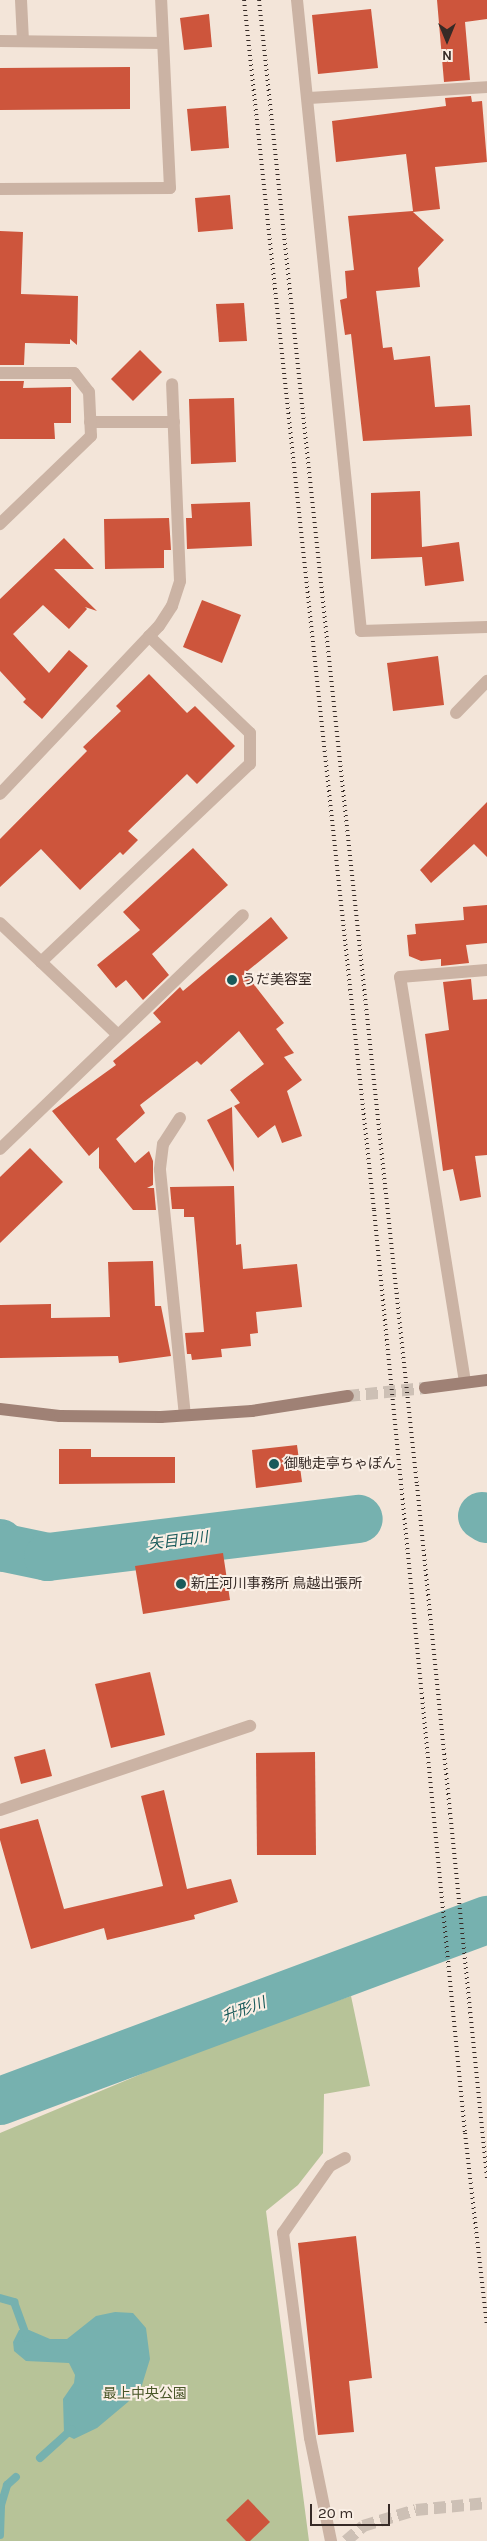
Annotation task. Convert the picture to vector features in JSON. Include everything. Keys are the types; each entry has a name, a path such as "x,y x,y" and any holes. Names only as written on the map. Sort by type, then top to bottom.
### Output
{"street":[{"path":"21,0 23,41"},
{"path":"0,189 170,188 160,0"},
{"path":"297,0 361,631 487,627"},
{"path":"0,41 163,43"},
{"path":"308,98 487,88"},
{"path":"0,374 74,373 89,392 91,436 0,524"},
{"path":"0,794 149,636 172,606 180,581 172,384"},
{"path":"90,422 174,422"},
{"path":"41,962 250,764 250,733 149,636"},
{"path":"456,713 487,682"},
{"path":"0,1149 117,1034 243,916"},
{"path":"0,923 117,1034"},
{"path":"465,1382 400,977 487,970"},
{"path":"180,1118 163,1144 160,1170 185,1415"},
{"path":"425,1388 487,1380"},
{"path":"0,1409 60,1416 185,1415 252,1411 348,1396"},
{"path":"0,1810 250,1726"},
{"path":"332,2541 310,2438 283,2233 330,2166 345,2158"}],"green space":[{"name":"最上中央公園","path":"351,1996 370,2086 324,2094 323,2153 298,2185 266,2211 309,2541 0,2541 0,2133 206,2047"}],"water":[{"path":"115,2312 133,2313 146,2328 150,2359 142,2385 128,2402 97,2428 74,2439 64,2434 63,2399 74,2383 75,2375 69,2363 26,2361 14,2351 13,2342 19,2330 29,2330 50,2339 67,2339 96,2316"}],"building":[{"path":"437,0 487,0 487,19 465,22 470,80 444,82"},
{"path":"371,9 378,68 318,74 312,15"},
{"path":"209,14 212,47 184,50 180,18"},
{"path":"130,67 130,109 0,110 0,68"},
{"path":"471,96 472,102 482,101 487,162 435,167 440,209 413,212 444,240 418,268 420,287 376,291 383,348 392,347 394,360 430,356 435,407 470,405 472,436 363,441 351,334 345,335 340,300 347,298 345,271 354,270 348,216 413,211 406,154 336,162 332,121 446,106 445,98"},
{"path":"226,106 229,148 191,151 187,109"},
{"path":"230,195 233,229 198,232 195,198"},
{"path":"0,231 23,232 21,294 78,296 77,345 70,339 70,344 25,343 24,365 0,365"},
{"path":"244,303 247,341 219,342 216,304"},
{"path":"140,350 162,372 133,401 111,379"},
{"path":"0,381 24,381 23,388 71,387 71,423 54,423 55,439 0,439"},
{"path":"234,398 236,462 191,464 189,399"},
{"path":"420,491 422,547 459,542 464,581 425,586 422,557 371,559 371,493"},
{"path":"250,502 252,546 187,549 186,518 192,518 191,504"},
{"path":"169,518 171,550 164,550 164,568 105,569 104,519"},
{"path":"64,538 94,569 54,569 97,611 85,607 87,609 69,629 43,605 13,634 49,673 69,650 88,666 42,719 23,702 26,699 0,671 0,599"},
{"path":"202,600 241,615 222,663 183,647"},
{"path":"438,656 444,705 393,711 387,663"},
{"path":"149,674 187,713 195,706 235,746 197,784 187,774 128,831 138,840 123,855 120,852 80,890 41,849 0,887 0,839 87,751 83,747 121,711 116,706"},
{"path":"487,802 487,857 474,844 431,883 420,870"},
{"path":"193,848 228,885 152,954 169,975 143,1000 126,980 116,988 97,965 140,930 123,912"},
{"path":"487,905 487,943 466,945 469,963 441,966 441,959 421,961 409,956 407,935 416,934 415,924 464,920 463,907"},
{"path":"271,917 288,938 245,973 284,1023 276,1029 294,1053 284,1057 302,1080 287,1091 302,1136 282,1143 275,1125 258,1138 234,1106 240,1103 230,1090 264,1064 239,1031 201,1065 197,1061 140,1105 145,1113 116,1139 135,1163 149,1151 153,1161 153,1185 147,1188 154,1188 156,1210 133,1210 99,1168 99,1147 89,1156 52,1111 116,1065 113,1061 161,1022 153,1013 180,987 183,991"},
{"path":"471,979 473,1000 487,999 487,1155 475,1156 481,1197 460,1201 453,1169 443,1171 425,1034 449,1030 443,982"},
{"path":"232,1107 234,1172 207,1120"},
{"path":"30,1148 63,1182 0,1243 0,1177"},
{"path":"234,1186 236,1245 241,1244 243,1269 297,1264 302,1307 256,1312 258,1333 250,1334 251,1346 221,1349 222,1357 192,1360 191,1354 187,1354 185,1333 204,1332 194,1217 184,1217 184,1209 172,1209 170,1187"},
{"path":"153,1261 155,1306 161,1306 171,1356 119,1363 118,1356 0,1358 0,1305 51,1304 51,1318 110,1317 108,1262"},
{"path":"297,1445 302,1482 256,1488 252,1450"},
{"path":"59,1449 91,1449 91,1457 175,1457 175,1483 59,1484"},
{"path":"223,1553 230,1600 143,1614 135,1566"},
{"path":"150,1672 165,1735 111,1748 95,1684"},
{"path":"45,1749 52,1776 21,1784 14,1757"},
{"path":"315,1752 316,1855 257,1855 256,1753"},
{"path":"164,1790 187,1889 231,1879 238,1902 194,1915 195,1919 107,1940 104,1928 31,1949 0,1840 0,1829 38,1819 64,1909 163,1886 141,1796"},
{"path":"356,2236 372,2378 349,2381 354,2432 318,2435 298,2243"},
{"path":"248,2499 270,2522 250,2541 246,2541 226,2520"}],"waterway":[{"name":"矢目田川","path":"482,1516 487,1519"},
{"name":"矢目田川","path":"0,1543 5,1548 48,1557 359,1519"},
{"name":"升形川","path":"0,2101 487,1920"},
{"path":"0,2298 14,2302 27,2338"},
{"path":"40,2458 72,2429"},
{"path":"0,2535 1,2505 7,2485 16,2477"}],"tunnel":[{"path":"348,1396 425,1388"},
{"path":"346,2541 363,2526 416,2510 487,2503"}],"railway":[{"path":"244,0 374,1210 465,2133 487,2326"},
{"path":"259,0 417,1485 487,2178"}],"place":[{"name":"うだ美容室","path":"232,980"},
{"name":"御馳走亭ちゃぽん","path":"274,1464"},
{"name":"新庄河川事務所 鳥越出張所","path":"181,1584"}]}
